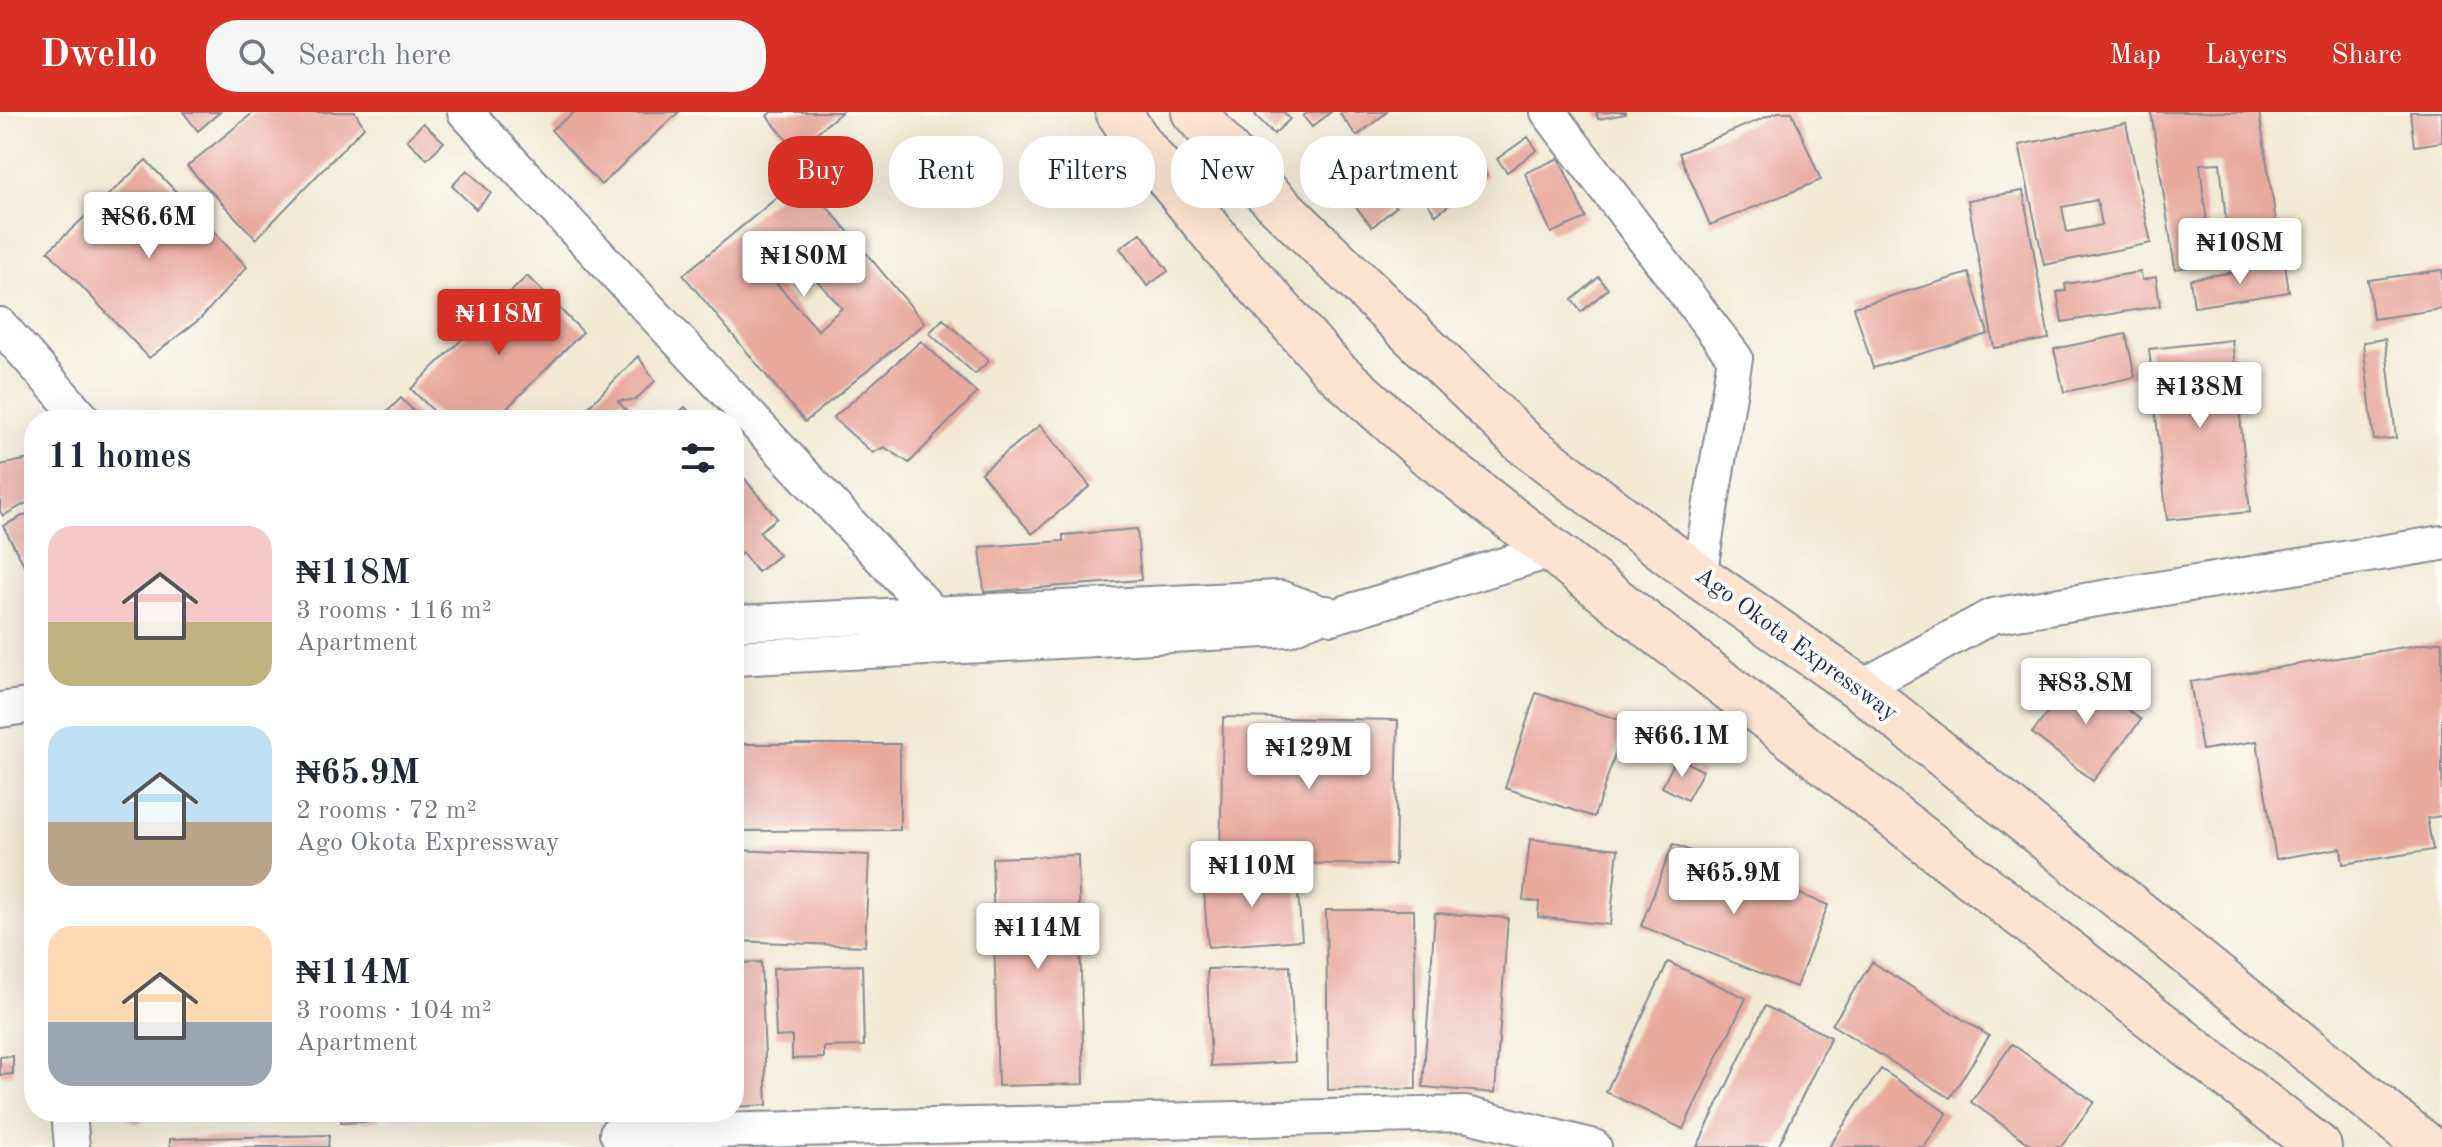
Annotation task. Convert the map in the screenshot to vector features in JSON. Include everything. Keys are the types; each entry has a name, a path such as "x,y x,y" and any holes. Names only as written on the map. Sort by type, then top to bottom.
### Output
{"main road":[{"path":"1118,112 1223,246 1332,368 1428,454 2319,1147"},
{"name":"Ago Okota Expressway","path":"1194,112 1247,174 1523,442 1699,576 1860,688 2428,1147"}],"street":[{"path":"465,112 743,410"},
{"path":"1548,112 1735,358 1699,576"},
{"path":"0,325 75,410"},
{"path":"744,411 933,613 935,646"},
{"path":"1860,688 1992,616 2442,543"},
{"path":"744,622 1280,598 1332,617 1553,550"},
{"path":"744,657 1287,629 1326,613"},
{"path":"0,710 24,706"},
{"path":"617,1131 1465,1114 1594,1147"},
{"path":"70,1122 72,1147"}],"building":[{"path":"183,112 220,112 198,131"},
{"path":"254,112 355,112 364,127 256,239 187,166"},
{"path":"575,112 679,112 601,185 551,130"},
{"path":"771,112 842,112 812,136 783,136 767,116"},
{"path":"1258,112 1284,112 1290,119 1274,134 1255,115"},
{"path":"1309,112 1331,112 1312,127 1303,116"},
{"path":"1342,112 1387,112 1357,136 1340,114"},
{"path":"1596,112 1626,112 1626,114 1598,119"},
{"path":"1778,112 1792,112 1821,180 1710,225 1679,153"},
{"path":"2151,112 2259,112 2281,253 2175,269","holes":["2220,163 2227,231 2208,233 2200,164"]},
{"path":"2410,112 2442,112 2442,142 2414,146"},
{"path":"423,123 444,142 427,159 407,140"},
{"path":"2126,123 2151,243 2044,265 2019,145","holes":["2097,200 2102,225 2067,232 2062,207"]},
{"path":"1528,137 1537,150 1507,172 1497,159"},
{"path":"1559,158 1586,218 1551,233 1525,173"},
{"path":"146,160 247,267 200,319 149,358 48,251"},
{"path":"467,170 491,193 476,209 452,186"},
{"path":"2023,191 2049,339 1994,348 1968,200"},
{"path":"768,205 768,208 828,208 925,323 805,422 683,275","holes":["799,261 842,308 818,330 776,283"]},
{"path":"1357,208 1395,208 1372,227"},
{"path":"1431,208 1445,208 1436,215"},
{"path":"1141,233 1168,271 1147,286 1120,248"},
{"path":"2285,264 2289,292 2194,307 2190,279"},
{"path":"2442,270 2442,309 2373,319 2368,280"},
{"path":"2141,272 2142,280 2156,277 2160,306 2062,322 2057,292 2066,291 2065,284"},
{"path":"1969,273 1988,334 1873,368 1854,307"},
{"path":"527,276 583,332 505,410 433,410 411,389"},
{"path":"1599,277 1608,289 1581,312 1572,300"},
{"path":"943,319 989,361 975,374 929,333"},
{"path":"2126,334 2135,377 2064,392 2054,349"},
{"path":"2385,339 2396,438 2374,440 2363,342"},
{"path":"2232,340 2250,512 2167,520 2149,349"},
{"path":"921,341 977,393 909,463 884,447 873,453 833,418"},
{"path":"638,356 655,381 635,400 618,401 626,410 586,410"},
{"path":"401,398 412,410 389,410"},
{"path":"1040,425 1090,486 1032,534 981,473"},
{"path":"24,460 24,504 3,516 0,511 0,465"},
{"path":"744,478 777,518 759,532 779,555 758,572 744,555"},
{"path":"24,515 24,565 3,526"},
{"path":"1137,529 1141,580 984,592 980,547 1063,541 1063,535"},
{"path":"2442,641 2442,816 2427,818 2433,850 2343,864 2341,848 2276,859 2257,741 2202,750 2190,682"},
{"path":"2080,672 2141,720 2093,781 2032,733"},
{"path":"1536,693 1626,722 1594,817 1505,788"},
{"path":"1223,717 1398,720 1395,865 1220,862"},
{"path":"744,744 900,744 900,830 744,831"},
{"path":"1677,757 1703,771 1687,800 1662,787"},
{"path":"1530,839 1618,849 1610,925 1538,917 1539,902 1523,900"},
{"path":"1673,844 1828,905 1796,987 1641,926"},
{"path":"744,850 869,855 865,946 744,941"},
{"path":"1078,855 1084,1084 998,1086 992,858"},
{"path":"1296,871 1302,940 1208,947 1203,877"},
{"path":"1326,910 1414,910 1416,1089 1328,1090"},
{"path":"1435,913 1508,918 1495,1093 1423,1087"},
{"path":"761,962 767,1105 744,1106 744,963"},
{"path":"1668,962 1746,998 1683,1129 1606,1092"},
{"path":"1872,962 1989,1036 1950,1098 1832,1025"},
{"path":"862,965 864,1046 824,1047 824,1058 792,1059 792,1036 776,1037 773,968"},
{"path":"1290,966 1295,1062 1211,1066 1207,969"},
{"path":"1765,1006 1831,1037 1778,1147 1697,1147"},
{"path":"2012,1044 2094,1102 2061,1147 2034,1147 1971,1102"},
{"path":"13,1056 13,1074 0,1075 0,1057"},
{"path":"1881,1069 1947,1113 1924,1147 1829,1147"},
{"path":"329,1135 328,1147 170,1147 170,1139"}]}
